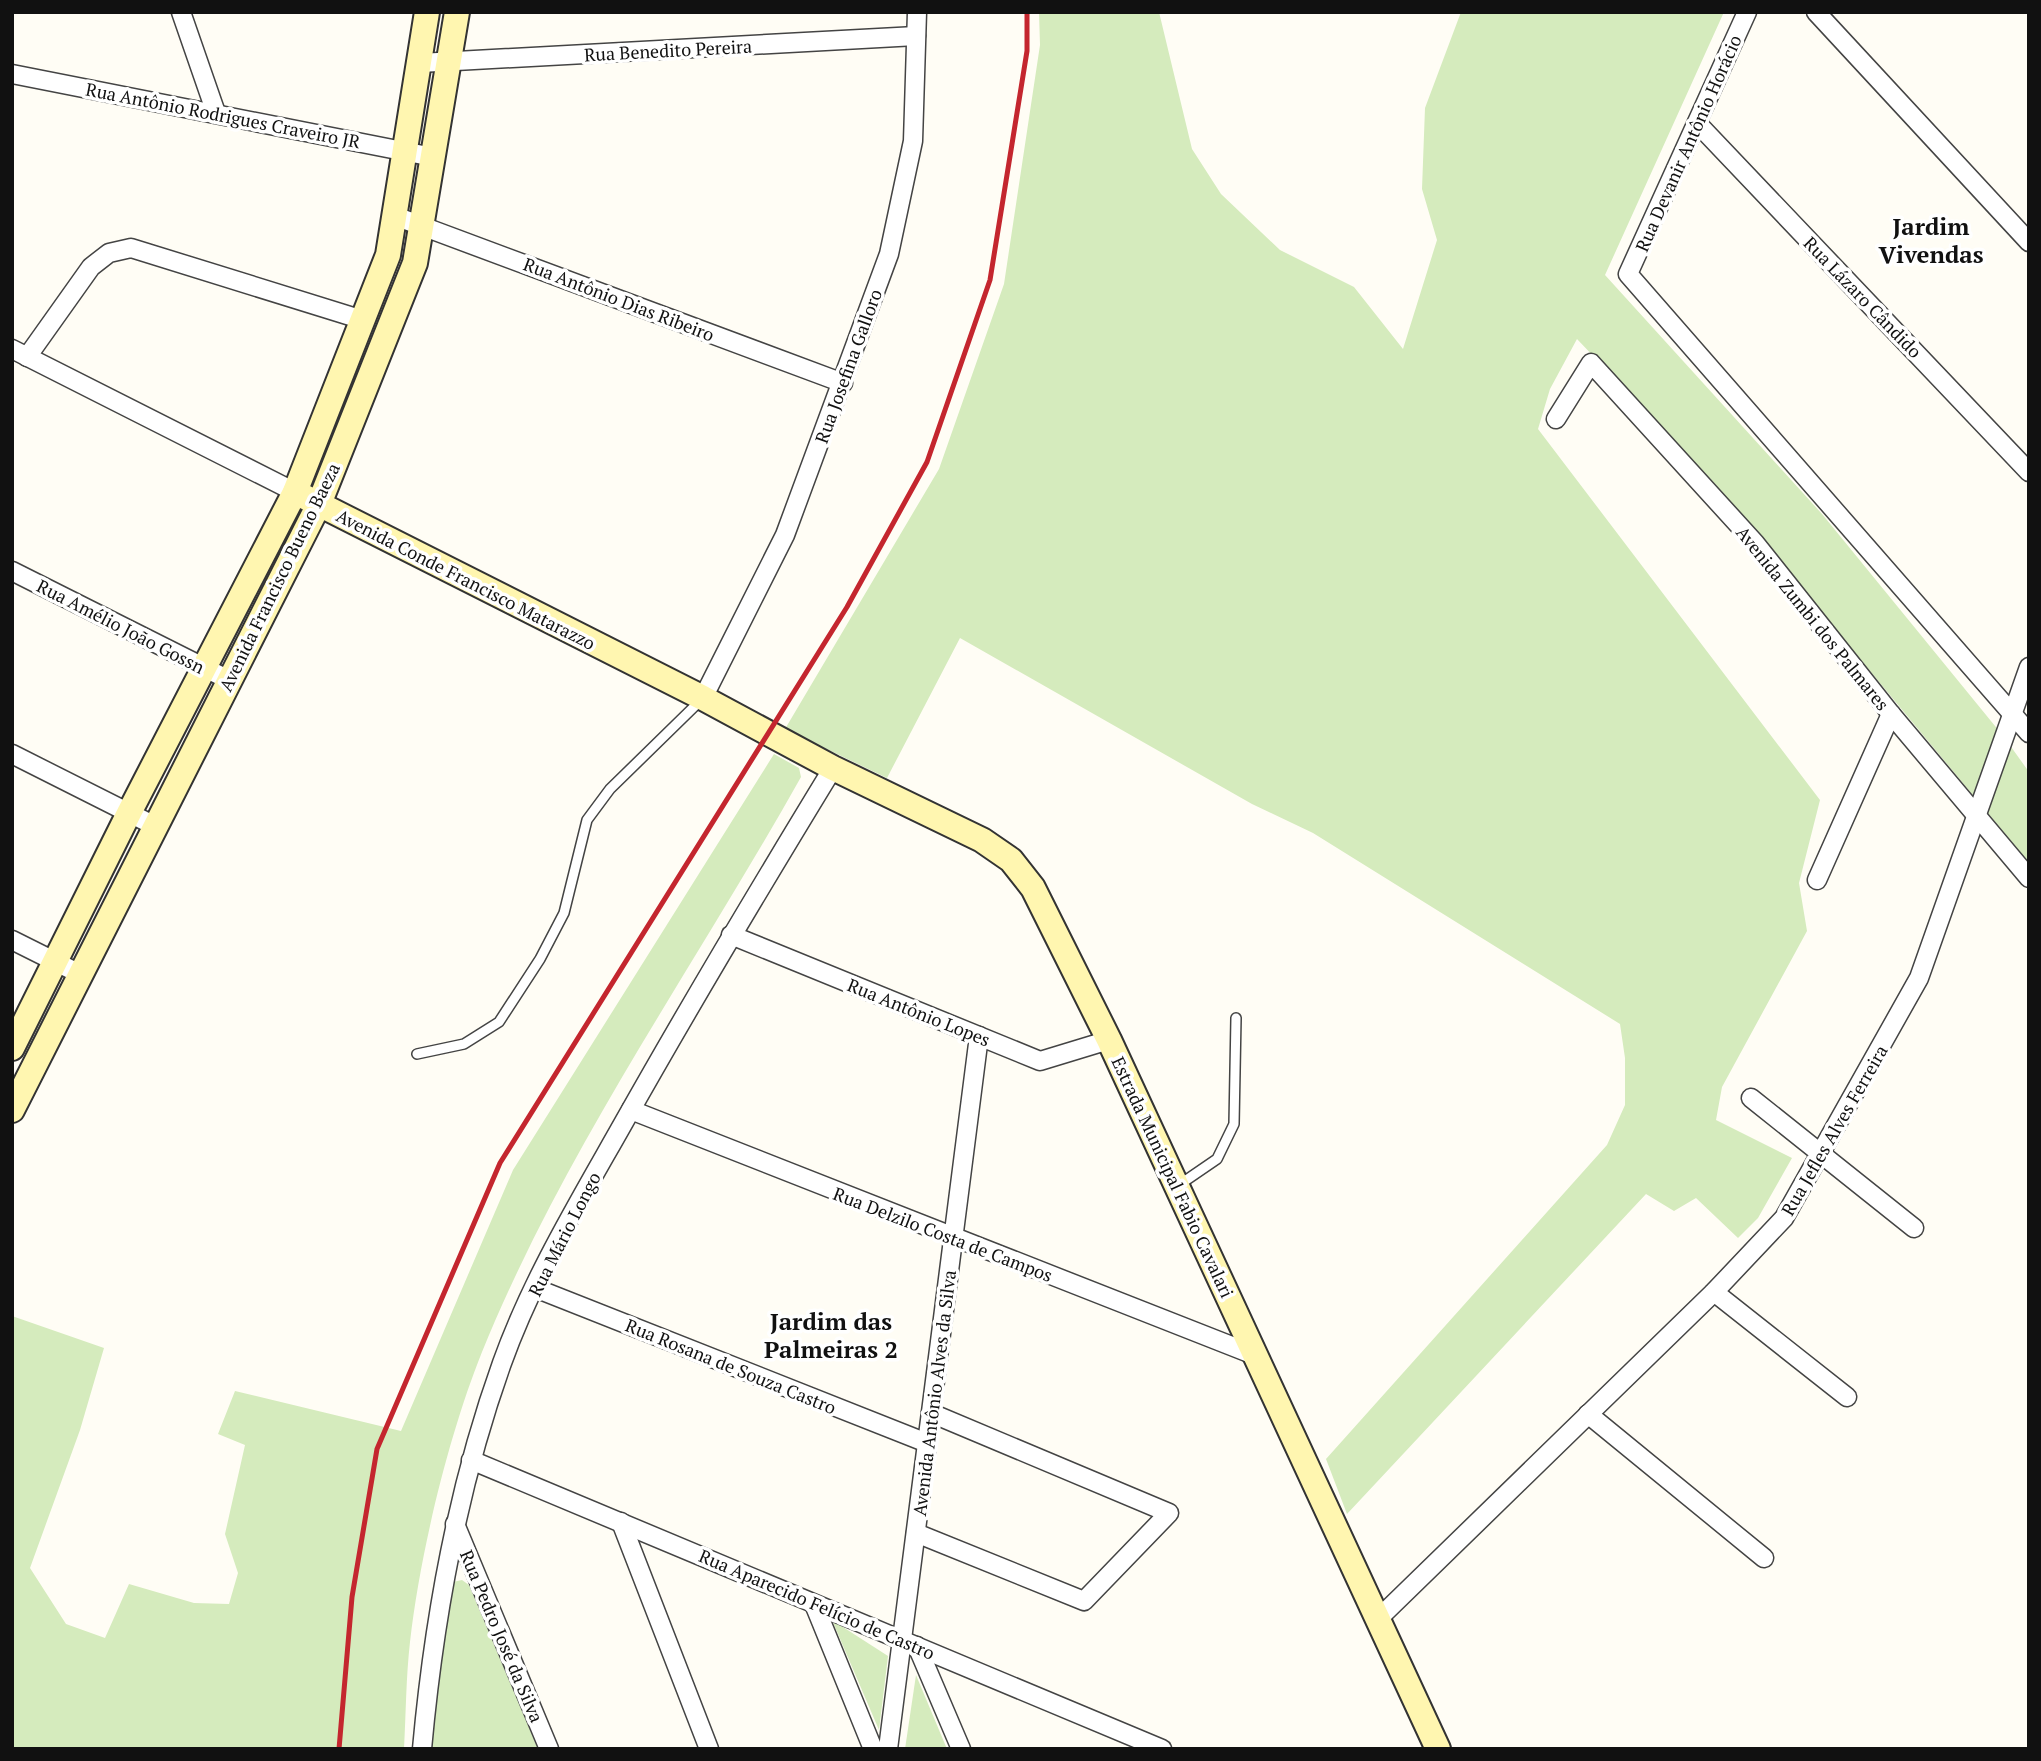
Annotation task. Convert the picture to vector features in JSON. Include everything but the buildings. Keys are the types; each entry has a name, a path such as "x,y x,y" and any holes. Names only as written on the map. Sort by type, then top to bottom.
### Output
{"street":[{"path":"181,12 216,113"},
{"name":"Avenida Francisco Bueno Baeza","path":"12,1048 129,813 295,492 388,255 427,12"},
{"name":"Avenida Francisco Bueno Baeza","path":"12,1110 319,504 415,263 457,12"},
{"name":"Rua Josefina Galloro","path":"703,698 785,535 889,254 913,141 917,12"},
{"name":"Rua Devanir Antônio Horácio","path":"1747,12 1628,274 2013,713"},
{"path":"1816,12 2029,242"},
{"name":"Rua Benedito Pereira","path":"420,63 916,36"},
{"name":"Rua Antônio Rodrigues Craveiro JR","path":"12,74 433,157"},
{"name":"Rua Lázaro Cândido","path":"1697,123 2029,472"},
{"name":"Rua Antônio Dias Ribeiro","path":"395,216 843,383"},
{"path":"20,353 90,267 99,259 120,250 143,250 362,320"},
{"name":"Avenida Conde Francisco Matarazzo","path":"20,353 703,698 769,734"},
{"name":"Avenida Zumbi dos Palmares","path":"1556,419 1591,363 1755,543 1891,714 2029,878"},
{"name":"Rua Amélio João Gossn","path":"12,571 229,680"},
{"name":"Rua Jefles Alves Ferreira","path":"1378,1619 1714,1292 1784,1218 1919,978 2029,667"},
{"path":"2013,713 2029,733"},
{"path":"1817,880 1891,714"},
{"name":"Estrada Municipal Fabio Cavalari","path":"769,734 982,840 1011,860 1033,888 1178,1186 1438,1749"},
{"path":"12,754 155,826"},
{"name":"Rua Mário Longo","path":"422,1749 432,1645 455,1524 471,1460 502,1362 554,1246 731,935 833,768"},
{"name":"Rua Antônio Lopes","path":"731,935 1040,1061 1109,1040"},
{"path":"12,940 80,974"},
{"name":"Avenida Antônio Alves da Silva","path":"888,1749 910,1643 916,1533 979,1036"},
{"path":"1751,1098 1914,1228"},
{"name":"Rua Delzilo Costa de Campos","path":"631,1110 953,1239 1257,1356"},
{"name":"Rua Rosana de Souza Castro","path":"535,1288 927,1443"},
{"path":"1714,1292 1847,1397"},
{"path":"916,1533 1083,1601 1169,1513 931,1413"},
{"path":"1588,1414 1764,1558"},
{"name":"Rua Aparecido Felício de Castro","path":"471,1460 1162,1749"},
{"path":"621,1522 709,1749"},
{"name":"Rua Pedro José da Silva","path":"455,1524 549,1749"},
{"path":"814,1604 873,1749"},
{"path":"910,1643 961,1749"},
{"path":"1118,1731 1125,1749"}],"lane":[{"path":"417,1054 464,1044 499,1022 540,959 564,913 587,820 610,789 703,698"},
{"path":"1178,1186 1217,1158 1234,1124 1236,1018"}],"green space":[{"path":"1039,12 1159,12 1192,149 1221,194 1280,250 1354,287 1403,349 1437,240 1422,189 1425,108 1461,12 1724,12 1605,275 1822,514 2004,737 2029,772 2029,863 1716,485 1577,339 1550,389 1538,429 1820,800 1799,883 1807,931 1722,1087 1716,1120 1792,1158 1758,1218 1738,1238 1696,1198 1674,1211 1646,1194 1347,1514 1326,1459 1607,1145 1625,1105 1625,1058 1620,1024 1313,833 1252,804 960,638 887,778 785,729 939,469 1004,284 1040,45"},
{"path":"774,754 799,768 801,777 591,1131 515,1277 470,1384 437,1494 421,1571 409,1655 404,1749 12,1749 12,1316 104,1348 80,1430 30,1568 66,1624 105,1638 129,1584 194,1603 229,1604 238,1573 225,1534 245,1445 218,1434 235,1391 401,1431 513,1170"},
{"path":"462,1580 469,1585 538,1749 428,1749 438,1646 453,1582"},
{"path":"832,1620 888,1656 879,1730"},
{"path":"916,1675 947,1749 905,1749"}],"railway":[{"path":"339,1749 352,1597 377,1449 500,1163 847,607 927,462 990,280 1027,51 1027,12"}],"district":[{"name":"Jardim Vivendas","path":"1931,240"},
{"name":"Jardim das Palmeiras 2","path":"831,1335"}]}
